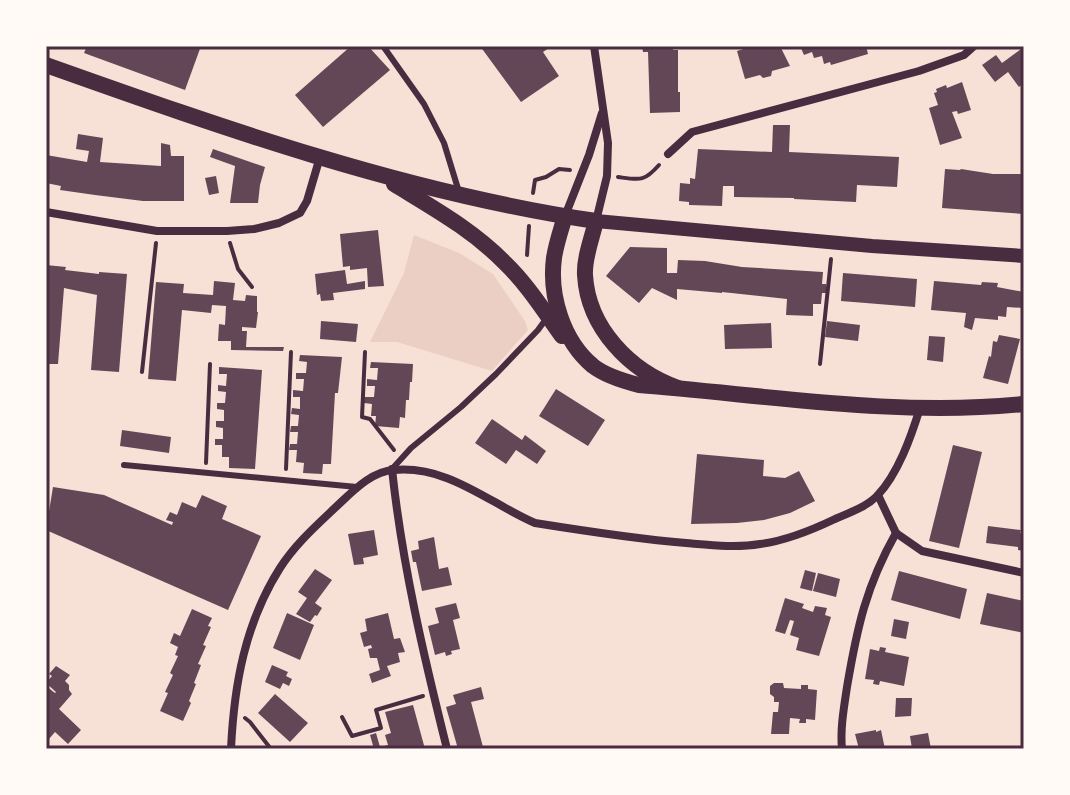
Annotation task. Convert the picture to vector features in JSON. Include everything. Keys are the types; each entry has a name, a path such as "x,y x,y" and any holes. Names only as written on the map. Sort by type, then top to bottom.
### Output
{"main road":[{"path":"46,65 166,108 380,175 460,196 596,221 585,272 599,321 612,343 631,362 661,382 678,388"},
{"path":"380,175 486,245 513,270 565,340 593,366 615,378 639,385 920,408 1024,404"},
{"path":"565,216 554,259 554,289 566,330 581,354 593,366"}],"street":[{"path":"594,46 608,143 607,176 596,221 1024,256"},
{"path":"668,154 692,132 919,71 964,55 974,46"},
{"path":"565,216 597,134 603,109"},
{"path":"46,212 157,231 254,229 279,223 300,213 307,201 320,157"},
{"path":"231,749 236,686 246,642 265,595 281,566 319,522 357,487 373,477 392,469 432,472 461,483 535,523 713,545 758,545 820,527 865,505 878,495 896,469 920,408"},
{"path":"392,469 397,513 422,646 447,749"},
{"path":"878,495 896,533 922,551 1024,573"},
{"path":"842,749 843,712 856,632 866,598 896,533"}],"lane":[{"path":"383,46 424,104 444,143 460,196"},
{"path":"392,469 496,374 548,317"},
{"path":"124,465 357,487"}],"path":[{"path":"607,176 640,180 648,177 668,154"},
{"path":"535,180 559,169 583,172"},
{"path":"527,255 530,210"},
{"path":"142,372 157,231"},
{"path":"227,231 238,269 252,287"},
{"path":"820,364 832,242"},
{"path":"285,480 291,352"},
{"path":"365,352 362,417 370,419 389,446 402,457"},
{"path":"205,474 210,364"},
{"path":"342,717 352,736 381,728 376,710 433,694"},
{"path":"233,710 250,722 271,749"}],"shaded area":[{"path":"414,235 459,253 493,274 525,321 528,330 492,371 397,342 370,342 404,273"}],"building":[{"path":"87,46 201,46 185,90 84,53"},
{"path":"351,46 368,46 390,70 323,127 295,95"},
{"path":"480,46 552,46 543,52 559,76 521,102"},
{"path":"642,46 673,46 673,50 678,50 680,112 650,113 648,52 643,52"},
{"path":"767,46 767,49 780,46 790,66 772,71 771,76 745,79 737,51"},
{"path":"800,46 866,46 868,54 831,65 830,62 824,64 822,56 814,58 812,52 804,55"},
{"path":"1024,47 1024,83 1019,87 1008,72 995,82 982,65 996,55 1002,63"},
{"path":"962,82 971,110 958,114 957,111 952,112 962,138 940,145 929,108 938,105 934,93 946,85 947,88"},
{"path":"773,125 790,125 789,152 899,157 897,187 857,185 856,202 734,197 734,186 723,186 722,206 689,205 689,202 679,201 680,183 690,184 690,178 695,179 698,149 772,152"},
{"path":"78,134 103,138 100,162 161,166 161,143 170,145 171,156 184,156 184,201 143,201 95,195 60,190 61,186 46,183 46,155 87,162 89,151 76,149"},
{"path":"213,149 265,167 258,203 230,203 235,166 210,157"},
{"path":"945,169 1024,174 1024,214 942,208"},
{"path":"216,176 219,193 209,195 205,178"},
{"path":"378,230 384,286 368,287 367,268 350,270 350,266 343,267 340,234"},
{"path":"630,247 667,248 667,273 677,273 678,260 823,272 822,284 826,284 826,293 822,293 821,304 813,304 813,316 786,315 787,299 722,292 677,289 677,300 652,288 639,303 606,276"},
{"path":"46,265 99,274 127,274 119,372 91,370 97,295 64,288 58,364 46,364"},
{"path":"345,270 347,284 365,281 365,289 333,293 334,300 321,301 320,294 317,295 315,274"},
{"path":"843,273 917,279 915,307 841,301"},
{"path":"214,281 235,283 233,300 245,301 246,295 257,296 256,328 242,327 242,331 247,331 246,347 284,347 283,351 231,350 231,341 218,341 219,324 225,325 226,306 212,305 211,313 182,310 176,381 148,379 156,282 184,284 183,293 213,295"},
{"path":"934,281 981,285 982,282 998,283 997,287 1024,292 1024,308 1007,307 1006,317 998,316 998,320 975,318 972,330 964,327 966,313 931,310"},
{"path":"321,321 358,324 356,342 320,339"},
{"path":"827,321 860,325 858,341 825,337"},
{"path":"771,323 772,348 725,349 724,325"},
{"path":"999,335 1020,339 1008,384 983,378 993,341 997,342"},
{"path":"929,336 945,337 943,362 927,360"},
{"path":"300,355 342,357 338,393 335,393 331,464 323,464 322,474 303,473 304,463 296,462 297,450 289,450 290,444 297,444 298,432 290,432 291,426 298,426 299,415 291,414 292,408 300,409 300,397 293,397 293,390 303,391 304,379 296,379 296,373 306,373 307,362 299,361"},
{"path":"371,362 413,364 409,400 406,400 405,418 400,417 399,428 375,426 376,416 371,416 372,404 364,403 364,397 374,397 375,386 367,386 367,379 377,380 378,368 370,368"},
{"path":"219,367 262,370 255,469 229,468 229,457 222,457 222,445 215,445 215,439 223,439 223,428 216,427 216,421 224,421 224,410 217,409 217,403 225,403 226,392 218,391 218,385 226,386 227,374 219,374"},
{"path":"556,389 605,420 588,446 539,416"},
{"path":"492,419 522,440 525,435 546,451 537,464 516,450 506,464 475,443"},
{"path":"122,430 171,437 169,453 120,446"},
{"path":"953,445 982,452 959,548 929,541"},
{"path":"697,454 764,460 763,476 785,478 799,471 815,501 790,513 764,520 691,524"},
{"path":"53,487 104,495 172,525 173,522 166,520 170,512 177,515 182,502 196,508 202,495 227,506 222,519 261,536 228,610 46,530"},
{"path":"988,526 1021,530 1020,533 1024,533 1024,551 1018,550 1018,547 986,543"},
{"path":"374,530 378,555 363,558 364,564 354,565 348,534"},
{"path":"434,537 439,569 448,567 452,585 422,591 411,551 419,549 418,541"},
{"path":"315,569 332,580 315,603 322,608 310,622 296,614 307,598 298,592"},
{"path":"805,570 816,573 812,591 800,588"},
{"path":"899,571 967,589 960,619 891,600"},
{"path":"818,573 840,579 836,597 813,591"},
{"path":"987,593 1024,601 1024,633 980,624"},
{"path":"785,598 804,604 802,608 813,612 815,606 827,608 825,615 831,617 819,656 796,650 799,638 790,635 794,621 790,620 785,634 775,631"},
{"path":"456,603 460,618 453,620 460,649 446,656 445,652 435,655 428,626 439,623 435,608"},
{"path":"192,609 212,618 203,645 206,646 198,664 201,665 189,701 191,703 183,721 160,711 178,656 175,655 178,647 170,643 174,633 180,636"},
{"path":"287,613 314,625 300,660 273,648"},
{"path":"388,613 394,639 400,638 405,652 398,653 400,662 387,666 391,676 372,683 369,674 380,670 377,658 370,658 368,649 372,648 371,645 364,647 360,633 367,631 365,619"},
{"path":"894,619 909,622 906,639 891,636"},
{"path":"880,647 886,648 885,652 909,657 904,686 880,681 879,685 873,684 874,680 865,679 870,649 879,651"},
{"path":"272,665 288,672 286,676 292,679 289,686 283,683 280,689 265,682"},
{"path":"56,666 70,675 65,681 72,694 59,709 81,730 68,744 55,732 49,739 46,735 46,686 56,692 46,683"},
{"path":"783,683 784,688 801,689 801,685 808,685 808,689 817,690 815,720 806,719 806,723 799,723 800,719 790,718 789,734 771,734 773,712 778,712 779,702 774,702 770,694 770,686"},
{"path":"481,687 484,699 471,702 483,747 458,749 446,707 456,704 453,695"},
{"path":"275,694 308,723 290,742 258,713"},
{"path":"896,698 912,698 911,716 895,717"},
{"path":"413,705 425,749 374,749 370,735 376,733 380,747 388,745 385,735 391,733 385,712"},
{"path":"881,730 885,749 859,749 855,734"},
{"path":"928,733 931,749 912,749 910,736"}]}
